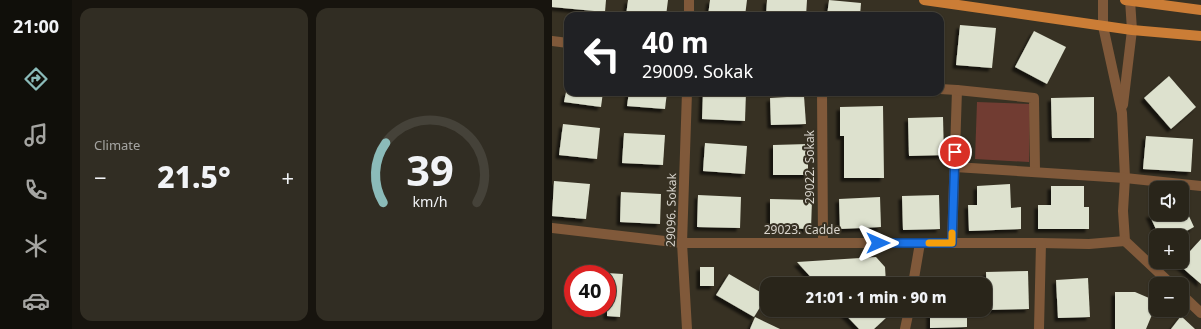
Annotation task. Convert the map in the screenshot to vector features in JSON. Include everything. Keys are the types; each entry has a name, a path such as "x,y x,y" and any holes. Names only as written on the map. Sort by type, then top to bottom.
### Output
{"main road":[{"path":"924,0 1132,30 1201,36"},
{"path":"1128,0 1201,10"},
{"path":"1164,0 1178,7"}],"street":[{"path":"689,0 689,12"},
{"path":"1103,0 1103,26 1122,113"},
{"path":"1128,0 1132,30 1122,113 1125,178 1122,211 1125,241 1164,277"},
{"path":"552,41 564,42"},
{"path":"944,89 1034,98 1035,172"},
{"path":"952,243 957,90"},
{"name":"29096. Sokak","path":"687,96 682,243 687,329"},
{"name":"29022. Sokak","path":"822,96 823,242"},
{"path":"955,167 1125,178 1201,186"},
{"name":"29023. Cadde","path":"552,228 682,243 823,242 1089,244 1125,241"},
{"path":"914,277 920,243"},
{"path":"1039,329 1041,243"},
{"path":"1189,301 1201,311"},
{"path":"905,329 908,317"}],"shaded area":[{"path":"977,102 1030,104 1029,162 975,159"}],"building":[{"path":"552,0 606,0 605,12 552,7"},
{"path":"628,0 668,0 666,12 626,12"},
{"path":"710,0 747,0 746,12 708,12"},
{"path":"767,0 807,0 806,12 766,12"},
{"path":"829,0 861,3 860,12 828,12"},
{"path":"960,25 996,28 992,68 956,65"},
{"path":"1034,31 1066,47 1047,84 1015,67"},
{"path":"1169,76 1196,107 1171,129 1144,98"},
{"path":"565,96 602,96 601,107 564,102"},
{"path":"628,96 667,96 665,109 627,106"},
{"path":"703,96 746,96 745,121 702,119"},
{"path":"804,96 806,124 771,125 770,98"},
{"path":"1094,97 1094,138 1052,138 1051,98"},
{"path":"883,106 884,178 844,178 844,136 840,136 840,107"},
{"path":"943,117 944,155 909,156 908,118"},
{"path":"563,124 600,128 597,159 559,155"},
{"path":"624,133 665,135 663,165 622,163"},
{"path":"1146,136 1193,139 1191,172 1143,169"},
{"path":"705,143 747,146 745,174 703,171"},
{"path":"808,144 808,175 773,175 773,145"},
{"path":"554,181 590,184 586,219 552,216"},
{"path":"1010,184 1011,208 1021,207 1021,229 969,231 968,205 977,205 977,186"},
{"path":"1051,186 1084,186 1084,207 1089,207 1089,229 1038,229 1038,205 1051,205"},
{"path":"621,192 661,194 660,224 620,222"},
{"path":"698,195 741,197 740,228 697,227"},
{"path":"939,195 940,229 903,230 902,196"},
{"path":"880,197 881,227 840,229 839,199"},
{"path":"770,199 812,200 811,229 770,228"},
{"path":"1189,216 1194,227 1189,230 1156,229 1152,221 1189,221"},
{"path":"1201,239 1201,284 1184,269 1189,269 1189,252"},
{"path":"876,257 885,267 886,277 811,277 797,262"},
{"path":"700,267 714,267 714,286 700,286"},
{"path":"1028,271 1029,309 992,310 992,277 986,277 986,272"},
{"path":"616,274 623,274 620,317 616,317"},
{"path":"729,274 760,292 760,307 754,317 716,295"},
{"path":"1088,278 1090,317 1058,318 1056,280"},
{"path":"1115,292 1135,292 1149,298 1149,317 1151,317 1146,329 1115,329"},
{"path":"755,317 780,329 750,329"},
{"path":"848,317 887,317 874,329 859,329"},
{"path":"930,317 967,317 967,327 930,328"},
{"path":"1180,317 1182,317 1195,329 1171,329"}],"slow traffic":[{"path":"929,243 952,243 952,233"}],"route":[{"path":"878,243 952,243 955,152"}]}
